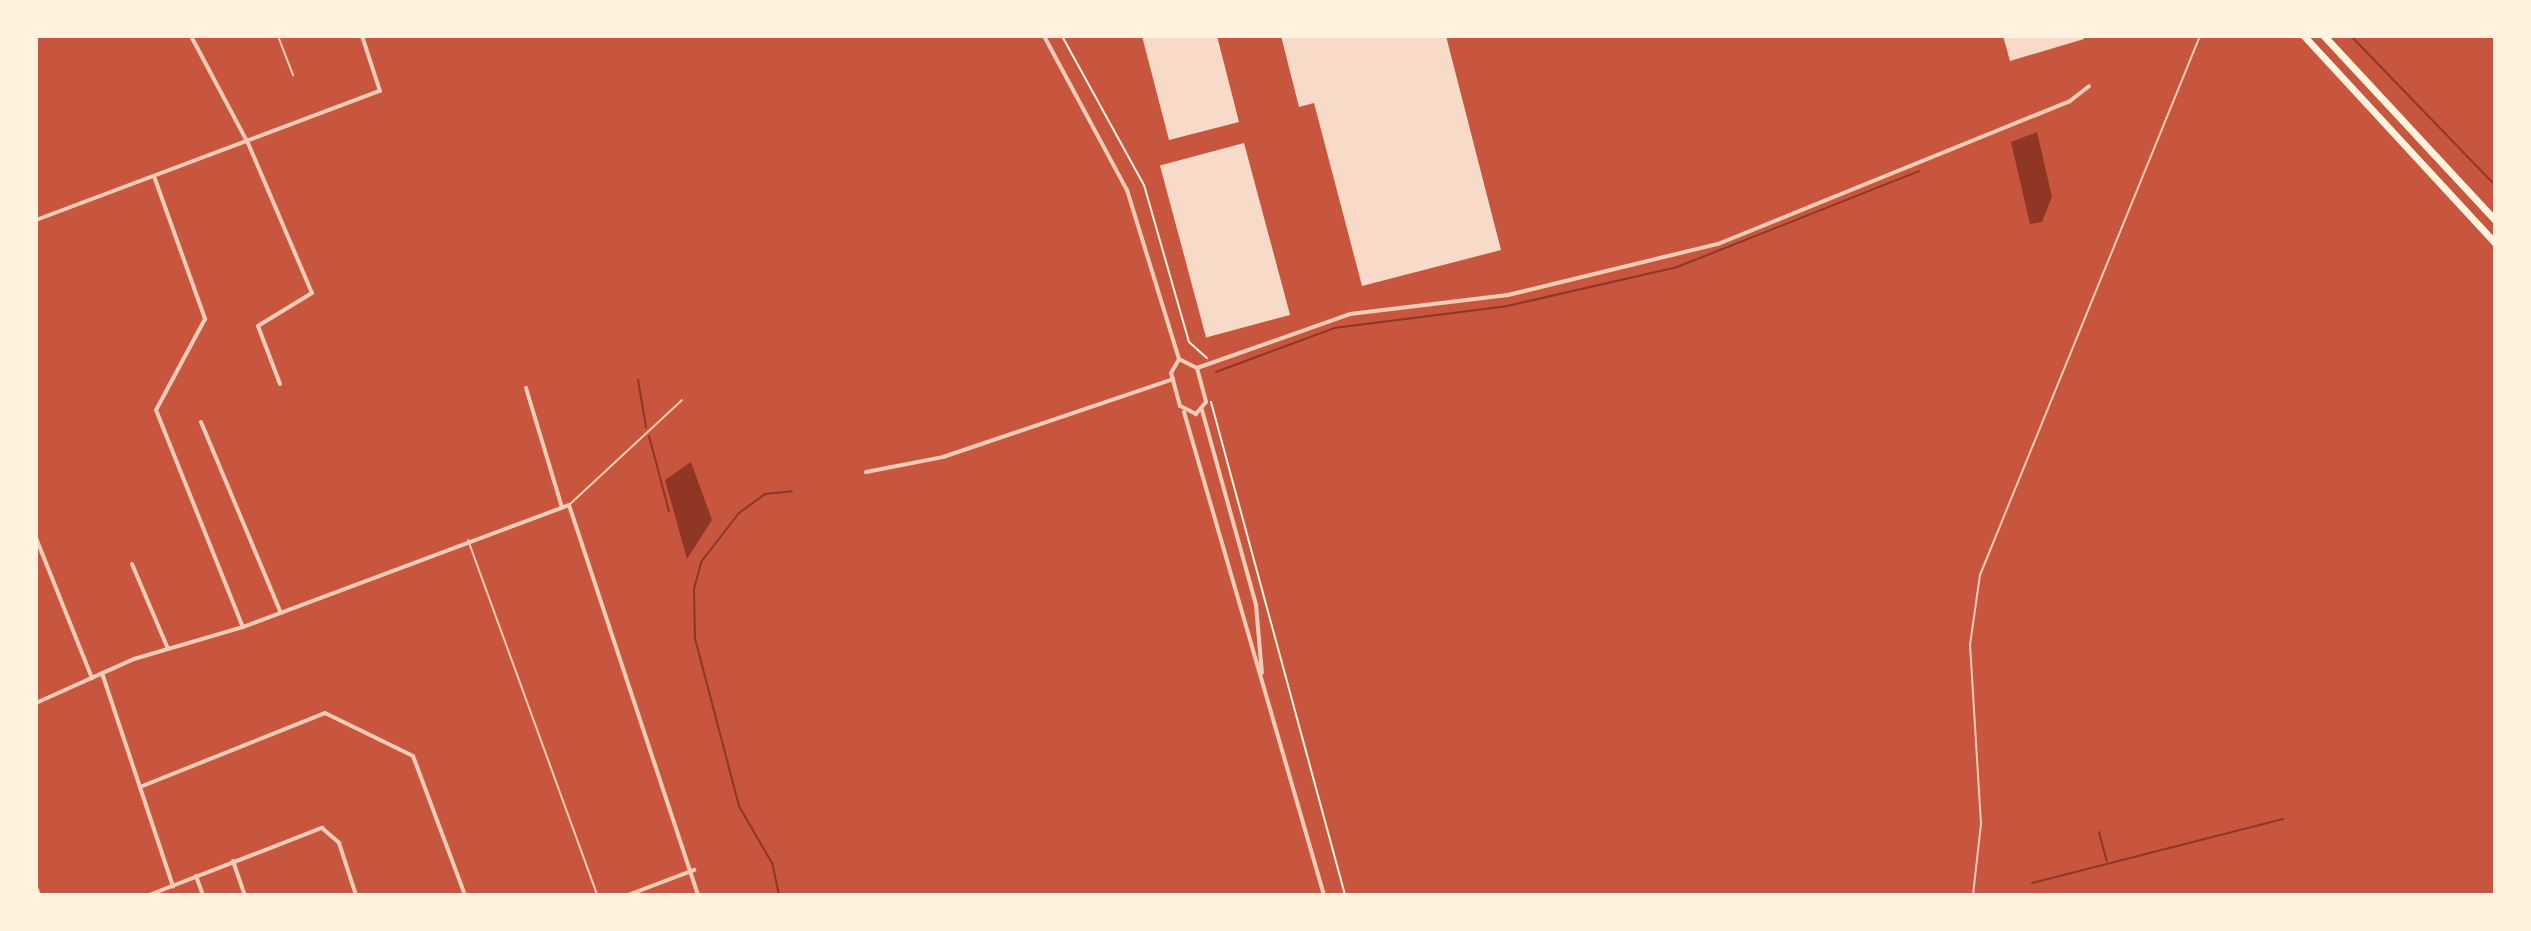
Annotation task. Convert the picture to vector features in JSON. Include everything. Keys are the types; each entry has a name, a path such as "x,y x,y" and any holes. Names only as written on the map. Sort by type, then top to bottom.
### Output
{"highway":[{"path":"2304,36 2495,243"},
{"path":"2324,36 2495,220"}],"street":[{"path":"191,36 248,143 312,293 258,326 280,384"},
{"path":"36,220 155,179 380,91 362,36"},
{"path":"1044,36 1127,190 1179,359 1173,379 1324,895"},
{"path":"1179,359 1197,368 1350,314 1508,295 1687,254 2070,101 2089,86"},
{"path":"155,179 205,319 156,410 243,627"},
{"path":"36,351 36,376"},
{"path":"1197,368 1202,410 1259,618 1262,676"},
{"path":"866,472 943,457 1173,379"},
{"path":"526,388 562,507"},
{"path":"1184,412 1202,410"},
{"path":"201,422 281,613"},
{"path":"36,703 102,673 243,627 468,540 569,505 694,870 698,895"},
{"path":"36,538 92,678"},
{"path":"132,564 168,649"},
{"path":"102,673 173,886"},
{"path":"140,787 325,713 413,756 465,895"},
{"path":"149,895 162,893 196,876 322,828 339,843 356,895"},
{"path":"233,861 245,895"},
{"path":"628,895 694,870"},
{"path":"196,876 203,895"},
{"path":"36,887 39,895"}],"lane":[{"path":"278,36 293,75"},
{"path":"1973,895 1981,824 1970,645 1980,575 2200,36"},
{"path":"569,505 682,400"},
{"path":"468,540 597,895"}],"path":[{"path":"1062,36 1144,185 1196,352"},
{"path":"1208,389 1345,895"}],"shaded area":[{"path":"2037,132 2052,197 2042,222 2030,224 2011,142"},
{"path":"691,462 712,520 687,559 665,480"}],"building":[{"path":"1142,36 1217,36 1239,122 1169,140"},
{"path":"1281,36 1446,36 1501,250 1362,286 1314,103 1299,107"},
{"path":"2003,36 2083,36 2084,39 2010,61"},
{"path":"1244,143 1290,315 1206,337 1160,166"}],"waterway":[{"path":"2351,36 2495,185"},
{"path":"1216,372 1334,328 1507,306 1677,267 1920,171"},
{"path":"638,380 646,427"},
{"path":"649,436 669,511"},
{"path":"779,895 772,863 739,806 695,638 694,589 701,562 739,513 765,494 792,491"},
{"path":"2032,883 2283,819"},
{"path":"2099,832 2107,861"}]}
